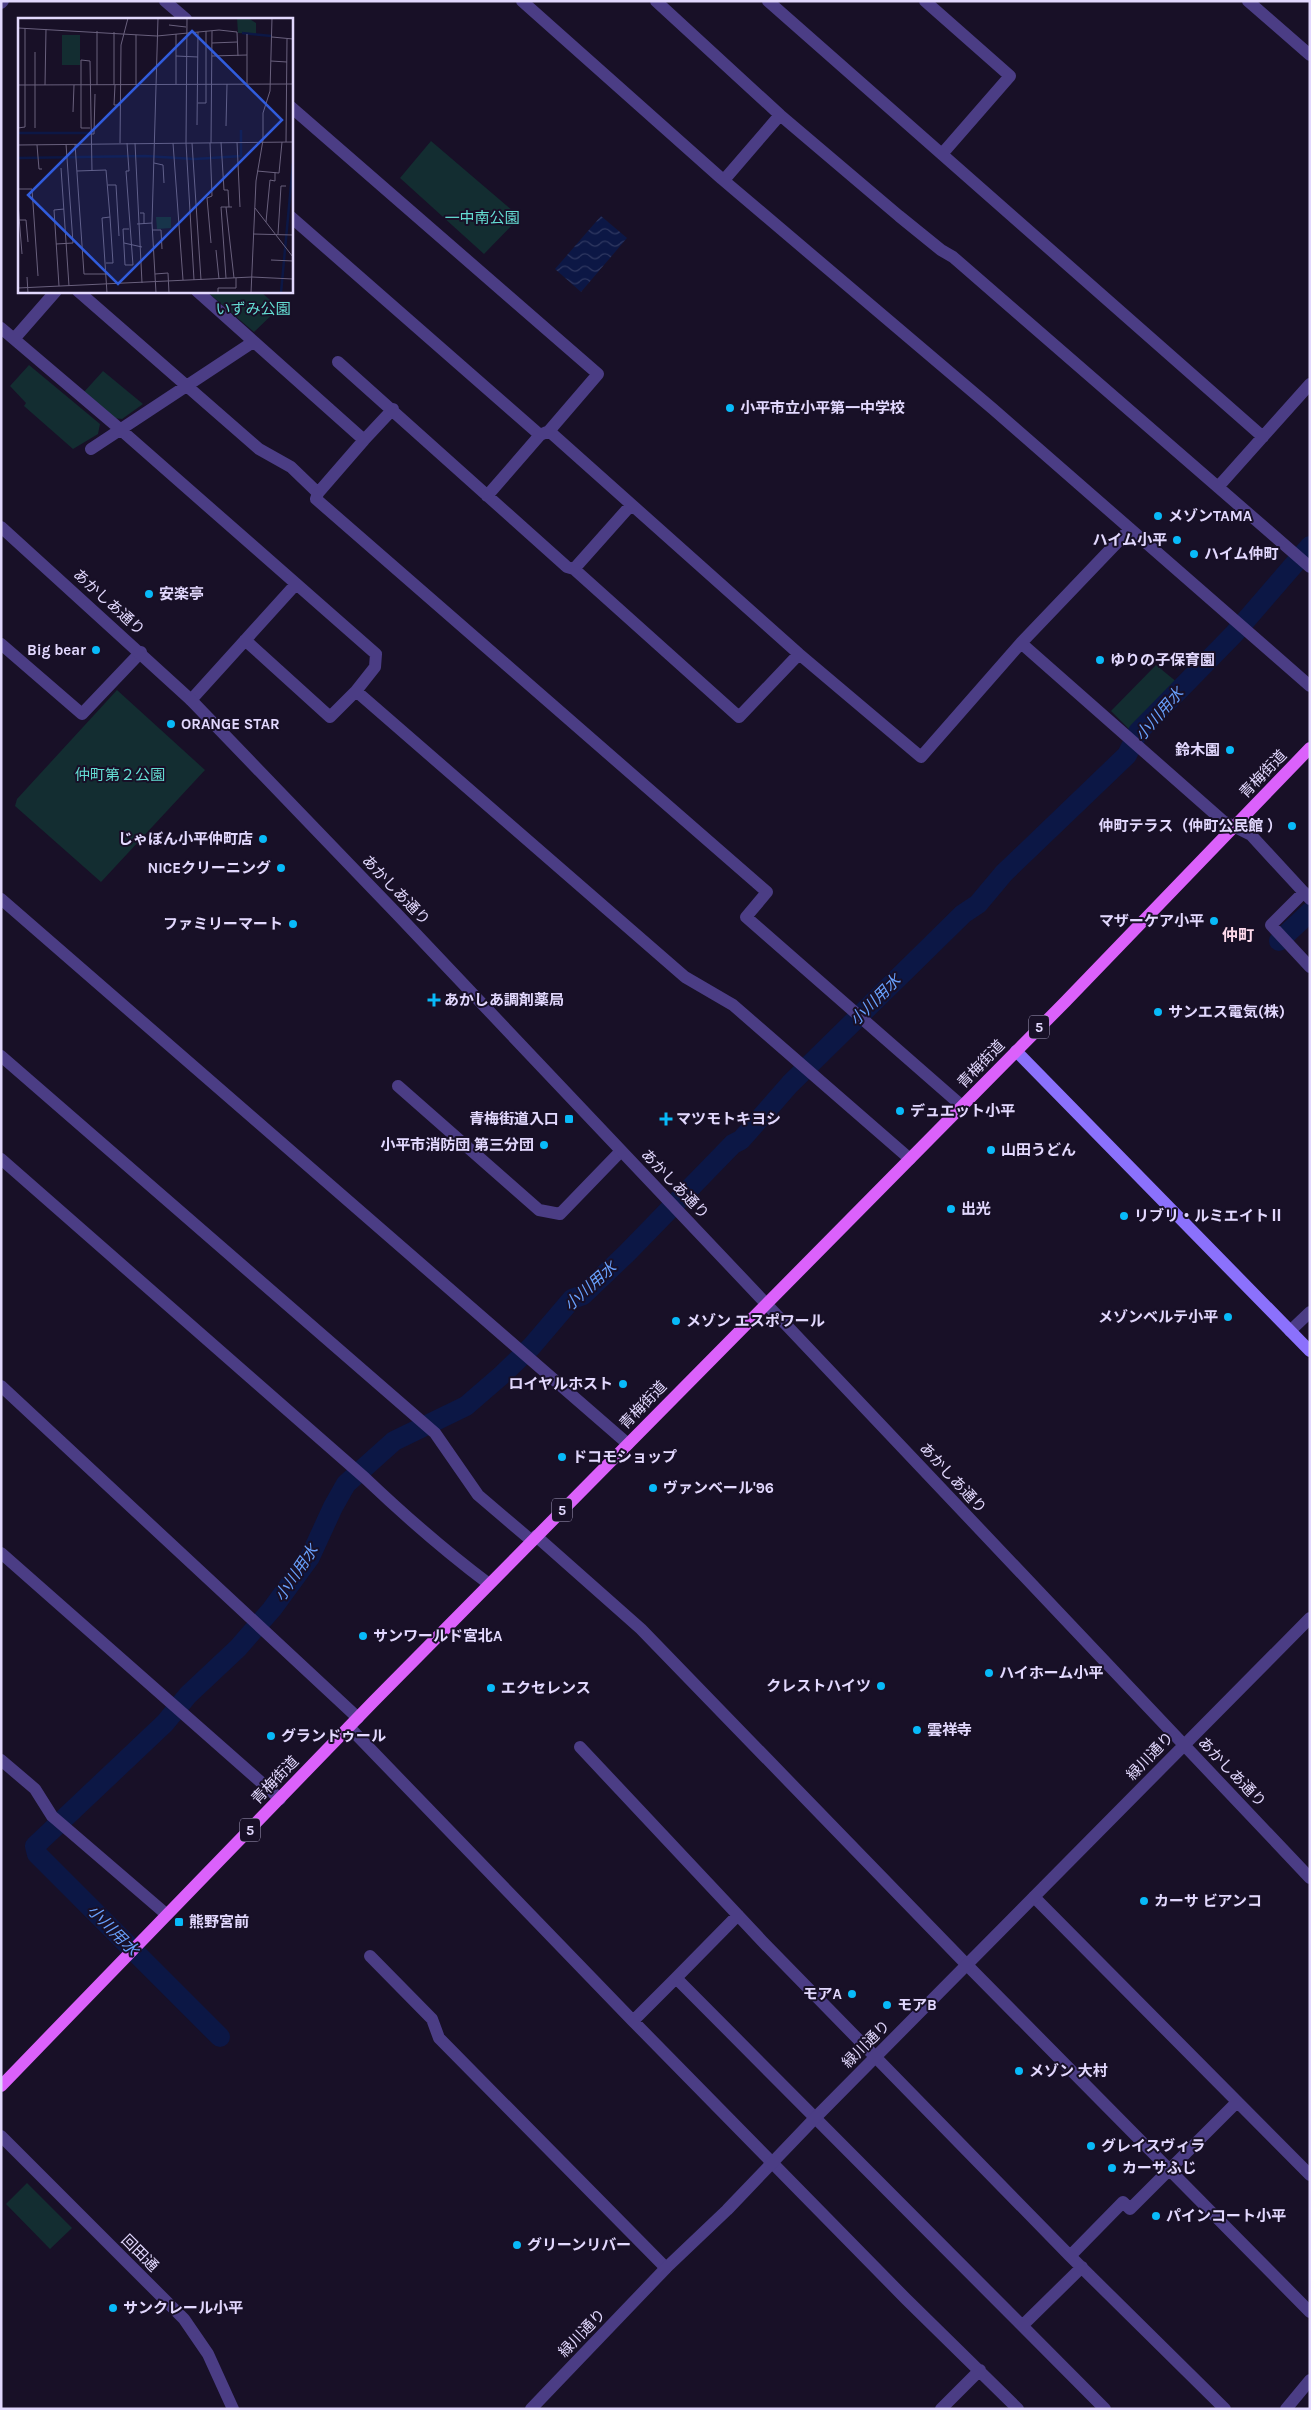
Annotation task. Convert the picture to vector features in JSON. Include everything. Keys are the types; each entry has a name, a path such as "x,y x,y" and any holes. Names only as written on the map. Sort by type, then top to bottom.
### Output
{"main road":[{"name":"青梅街道","path":"1,2086 166,1914 534,1538 1016,1051 1310,748"},
{"path":"1016,1051 1310,1351"}],"street":[{"path":"165,1 185,18"},
{"path":"522,1 724,180 1310,686"},
{"path":"656,1 780,115 920,233 954,257 1308,565"},
{"path":"768,1 1263,437"},
{"path":"925,1 1010,76 942,154"},
{"path":"1248,1 1310,55"},
{"path":"292,108 598,374 487,496"},
{"path":"724,180 780,115"},
{"path":"292,218 631,505 799,654 921,757 1021,643 1130,529"},
{"path":"14,339 55,292"},
{"path":"79,292 188,385 259,450 291,467 318,492"},
{"path":"198,292 364,440"},
{"path":"1,328 121,430 376,654 375,667 356,691 330,717 245,640"},
{"path":"91,449 253,342"},
{"path":"338,362 393,409 567,567 574,569 739,716 799,654"},
{"path":"1218,487 1310,384"},
{"path":"393,409 318,492 316,499 767,892 746,917 962,1106"},
{"path":"574,569 631,505"},
{"name":"あかしあ通り","path":"1,527 141,652 191,700 622,1151 1310,1878"},
{"path":"191,700 296,584"},
{"path":"1021,643 1222,821 1251,835 1307,896 1271,925 1310,967"},
{"path":"1,644 82,714 141,652"},
{"path":"356,691 685,977 733,1004 910,1159"},
{"path":"1,900 628,1444"},
{"path":"1,1056 435,1433 478,1495 534,1538 641,1629 967,1966 1310,2312"},
{"path":"398,1086 540,1210 560,1214 622,1151"},
{"path":"1,1159 347,1462 430,1539 489,1584"},
{"path":"1290,1330 1310,1312"},
{"path":"1,1386 266,1631 354,1722 633,2021 1018,2409"},
{"path":"1,1553 280,1799"},
{"name":"緑川通り","path":"531,2409 666,2268 774,2163 816,2117 1310,1618"},
{"path":"580,1747 738,1915 1070,2256 1225,2409"},
{"path":"1,1760 35,1789 52,1816 166,1914"},
{"path":"1034,1897 1310,2175"},
{"path":"633,2021 738,1915"},
{"path":"370,1956 432,2019 438,2038 666,2268"},
{"path":"676,1978 1105,2409"},
{"path":"1070,2256 1123,2202 1130,2209 1237,2102"},
{"name":"回田通","path":"1,2136 184,2320 208,2354 233,2409"},
{"path":"1023,2325 1082,2267"},
{"path":"941,2409 980,2370"},
{"path":"1286,2409 1310,2380"}],"green space":[{"name":"一中南公園","path":"431,141 520,217 484,254 400,178"},
{"name":"いずみ公園","path":"207,292 261,292 279,308 254,332"},
{"path":"29,365 100,424 98,434 73,449 24,406 26,403 10,386"},
{"path":"103,371 143,404 122,419 113,418 84,392"},
{"path":"1156,665 1178,683 1131,731 1111,711"},
{"name":"仲町第２公園","path":"117,690 205,770 101,882 15,806 17,799"},
{"path":"27,2183 72,2228 50,2249 6,2204"}],"water":[{"path":"601,216 627,238 581,292 555,269"}],"waterway":[{"name":"小川用水","path":"220,2037 37,1854 35,1846 165,1723 188,1695 238,1648 272,1609 310,1557 346,1484 394,1441 466,1406 532,1346 572,1299 583,1295 627,1253 733,1144 741,1140 790,1084 963,914 978,904 1004,873 1127,755 1138,732 1234,634 1310,546"},
{"path":"1279,941 1310,912"}],"place":[{"name":"小平市立小平第一中学校","path":"730,408"},
{"name":"メゾンTAMA","path":"1158,516"},
{"name":"ハイム小平","path":"1177,540"},
{"name":"ハイム仲町","path":"1194,554"},
{"name":"安楽亭","path":"149,594"},
{"name":"Big bear","path":"96,650"},
{"name":"ゆりの子保育園","path":"1100,660"},
{"name":"ORANGE STAR","path":"171,724"},
{"name":"鈴木園","path":"1230,750"},
{"name":"仲町テラス（仲町公民館 ）","path":"1292,826"},
{"name":"じゃぼん小平仲町店","path":"263,839"},
{"name":"NICEクリーニング","path":"281,868"},
{"name":"マザーケア小平","path":"1214,921"},
{"name":"ファミリーマート","path":"293,924"},
{"name":"あかしあ調剤薬局","path":"434,1000"},
{"name":"サンエス電気(株)","path":"1158,1012"},
{"name":"デュエット小平","path":"900,1111"},
{"name":"青梅街道入口","path":"569,1119"},
{"name":"マツモトキヨシ","path":"666,1119"},
{"name":"小平市消防団 第三分団","path":"544,1145"},
{"name":"山田うどん","path":"991,1150"},
{"name":"出光","path":"951,1209"},
{"name":"リブリ・ルミエイトⅡ","path":"1124,1216"},
{"name":"メゾンベルテ小平","path":"1228,1317"},
{"name":"メゾン エスポワール","path":"676,1321"},
{"name":"ロイヤルホスト","path":"623,1384"},
{"name":"ドコモショップ","path":"562,1457"},
{"name":"ヴァンベール'96","path":"653,1488"},
{"name":"サンワールド宮北A","path":"363,1636"},
{"name":"ハイホーム小平","path":"989,1673"},
{"name":"クレストハイツ","path":"881,1686"},
{"name":"エクセレンス","path":"491,1688"},
{"name":"雲祥寺","path":"917,1730"},
{"name":"グランドゥール","path":"271,1736"},
{"name":"カーサ ビアンコ","path":"1144,1901"},
{"name":"熊野宮前","path":"179,1922"},
{"name":"モアA","path":"852,1994"},
{"name":"モアB","path":"887,2005"},
{"name":"メゾン 大村","path":"1019,2071"},
{"name":"グレイスヴィラ","path":"1091,2146"},
{"name":"カーサふじ","path":"1112,2168"},
{"name":"パインコート小平","path":"1156,2216"},
{"name":"グリーンリバー","path":"517,2245"},
{"name":"サンクレール小平","path":"113,2308"}],"district":[{"name":"仲町","path":"1238,935"}]}
